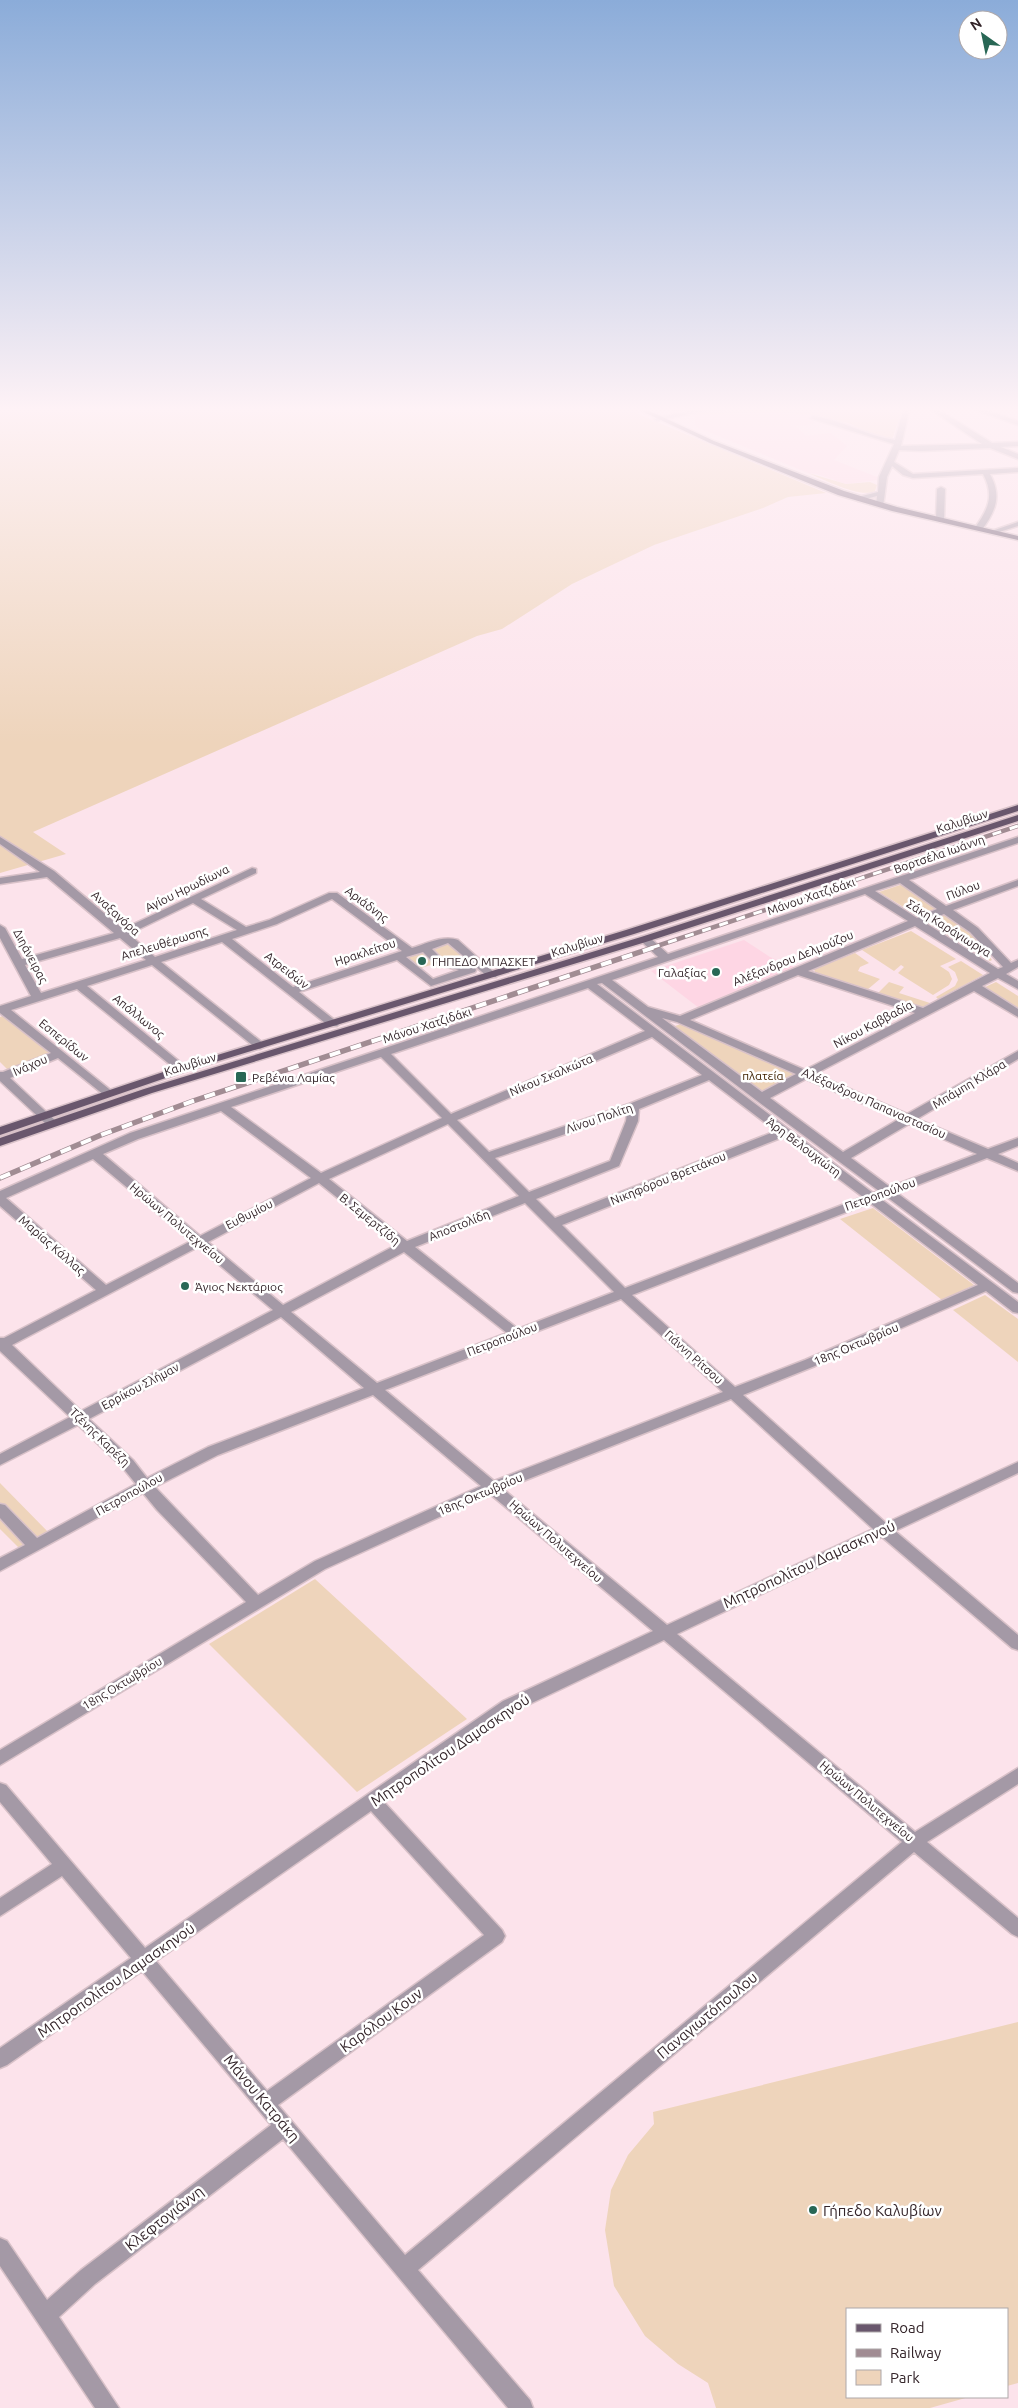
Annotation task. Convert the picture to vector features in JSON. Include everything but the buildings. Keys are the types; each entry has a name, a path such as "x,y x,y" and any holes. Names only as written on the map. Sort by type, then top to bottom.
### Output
{"main road":[{"path":"940,520 1018,538"},
{"name":"Καλυβίων","path":"0,1142 108,1093 492,975 1018,808"},
{"name":"Καλυβίων","path":"0,1131 156,1089 645,939 1018,818"}],"street":[{"path":"978,529 985,519"},
{"path":"993,532 1018,524"},
{"name":"Αναξαγόρα","path":"0,840 50,873 78,895 121,934 260,1046"},
{"name":"Βορτσέλα Ιωάννη","path":"868,891 1018,840"},
{"name":"Αγίου Ηρωδίωνα","path":"19,963 121,934 252,871"},
{"path":"0,881 50,873"},
{"path":"902,880 947,909 1014,965"},
{"name":"Πύλου","path":"917,922 1018,883"},
{"name":"Σάκη Καράγιωργα","path":"868,891 1018,986"},
{"name":"Μάνου Χατζιδάκι","path":"0,1196 119,1141 385,1054 868,891"},
{"name":"Απελευθέρωσης","path":"2,1009 246,931 283,918 333,895"},
{"name":"Αριάδνης","path":"333,895 410,952"},
{"path":"194,899 246,931"},
{"name":"Αλέξανδρου Δελμούζου","path":"681,1020 917,922"},
{"name":"Διηάνειρας","path":"0,928 37,997"},
{"name":"Ατρειδών","path":"224,938 333,1024"},
{"path":"645,939 667,959"},
{"name":"Ηρακλείτου","path":"292,991 448,940 454,942 492,975"},
{"path":"398,956 431,983 471,970 445,964 432,957 424,947"},
{"path":"419,973 445,964"},
{"name":"Νίκου Καββαδία","path":"760,1098 1014,965"},
{"path":"797,971 924,1012"},
{"name":"Άρη Βελουχιώτη","path":"605,980 760,1098 1018,1289"},
{"name":"Απόλλωνος","path":"78,984 182,1069"},
{"name":"Άρη Βελουχιώτη","path":"591,985 1018,1310"},
{"path":"974,986 1018,1014"},
{"name":"Εσπερίδων","path":"2,1009 108,1093"},
{"name":"Αλέξανδρου Παπαναστασίου","path":"645,1010 681,1020 910,1118 1018,1167"},
{"name":"Νίκου Σκαλκώτα","path":"450,1119 653,1032"},
{"name":"Ινάχου","path":"1,1076 58,1054"},
{"name":"Γιάννη Ρίτσου","path":"385,1054 622,1294 884,1529 1018,1644"},
{"name":"Μπάμπη Κλάρα","path":"842,1158 1018,1054"},
{"path":"1,1076 48,1119"},
{"name":"Λίνου Πολίτη","path":"487,1157 633,1107 710,1076"},
{"name":"Β. Σεμερτζίδη","path":"223,1106 320,1178 516,1333"},
{"name":"Αποστολίδη","path":"280,1311 405,1246 615,1163 632,1121 633,1107"},
{"name":"Ευθυμίου","path":"1,1345 320,1178 450,1119"},
{"name":"Νικηφόρου Βρεττάκου","path":"553,1224 784,1132"},
{"name":"Πετροπούλου","path":"0,1565 212,1451 870,1197 1018,1142"},
{"name":"Ηρώων Πολυτεχνείου","path":"94,1153 663,1632 915,1840 1018,1929"},
{"name":"Μαρίας Κάλλας","path":"0,1200 105,1291"},
{"name":"18ης Οκτωβρίου","path":"0,1758 256,1602 327,1562 493,1487 734,1393 874,1336 987,1286"},
{"name":"Ερρίκου Σλήμαν","path":"0,1460 280,1311"},
{"name":"Τζένης Καρέζη","path":"1,1345 128,1464 162,1506 256,1602"},
{"name":"Μητροπολίτου Δαμασκηνού","path":"0,2060 509,1706 663,1632 1018,1467"},
{"path":"0,1509 35,1546"},
{"name":"Παναγιωτόπουλου","path":"405,2268 915,1840 1018,1775"},
{"name":"Μάνου Κατράκη","path":"0,1790 522,2408"},
{"name":"Καρόλου Κουν","path":"266,2103 496,1936 373,1802"},
{"path":"0,1908 64,1865"},
{"name":"Κλεφτογιάννη","path":"46,2314 88,2277 285,2126"},
{"path":"0,2248 108,2408"}],"shaded area":[{"path":"744,940 770,957 796,968 699,1008 651,971"}],"green space":[{"path":"0,519 729,519 654,545 572,584 502,629 477,636 33,832 66,854 0,873"},
{"path":"903,884 939,907 918,916 879,892"},
{"path":"947,914 967,927 992,960 990,961 928,923"},
{"path":"911,931 956,959 940,966 949,972 952,979 949,985 933,995 898,973 904,967 901,965 894,971 862,950"},
{"path":"448,943 474,962 461,964 442,960 431,949"},
{"name":"ΓΗΠΕΔΟ ΜΠΑΣΚΕΤ","path":"423,951 423,954 434,964 421,968 422,972 404,957"},
{"path":"855,953 869,963 860,967 858,971 880,979 867,990 815,972 814,969"},
{"path":"961,961 983,975 938,999 936,997 955,986 958,980 955,972 948,967"},
{"path":"889,982 904,987 899,993 930,1003 921,1008 877,994"},
{"path":"996,982 1018,996 1018,1011 983,988"},
{"path":"5,1015 52,1052 8,1070 0,1062 0,1017"},
{"name":"πλατεία","path":"681,1024 797,1074 762,1093 677,1029 675,1026"},
{"path":"873,1208 974,1285 942,1300 840,1219"},
{"path":"985,1295 1018,1319 1018,1362 953,1310"},
{"path":"0,1483 51,1535 22,1551 0,1529"},
{"path":"315,1579 467,1719 357,1792 209,1644"},
{"name":"Γήπεδο Καλυβίων","path":"1018,2022 1018,2383 1008,2386 1008,2308 846,2308 846,2398 965,2398 930,2408 716,2408 708,2383 678,2364 645,2336 614,2286 605,2230 611,2190 628,2155 654,2124 653,2112"}],"railway":[{"path":"651,948 1018,826"},
{"path":"0,1178 101,1135 193,1101 655,947"}],"place":[{"name":"ΓΗΠΕΔΟ ΜΠΑΣΚΕΤ","path":"422,961"},
{"name":"Γαλαξίας","path":"716,972"},
{"name":"Ρεβένια Λαμίας","path":"241,1077"},
{"name":"Άγιος Νεκτάριος","path":"185,1286"},
{"name":"Γήπεδο Καλυβίων","path":"813,2210"}]}
